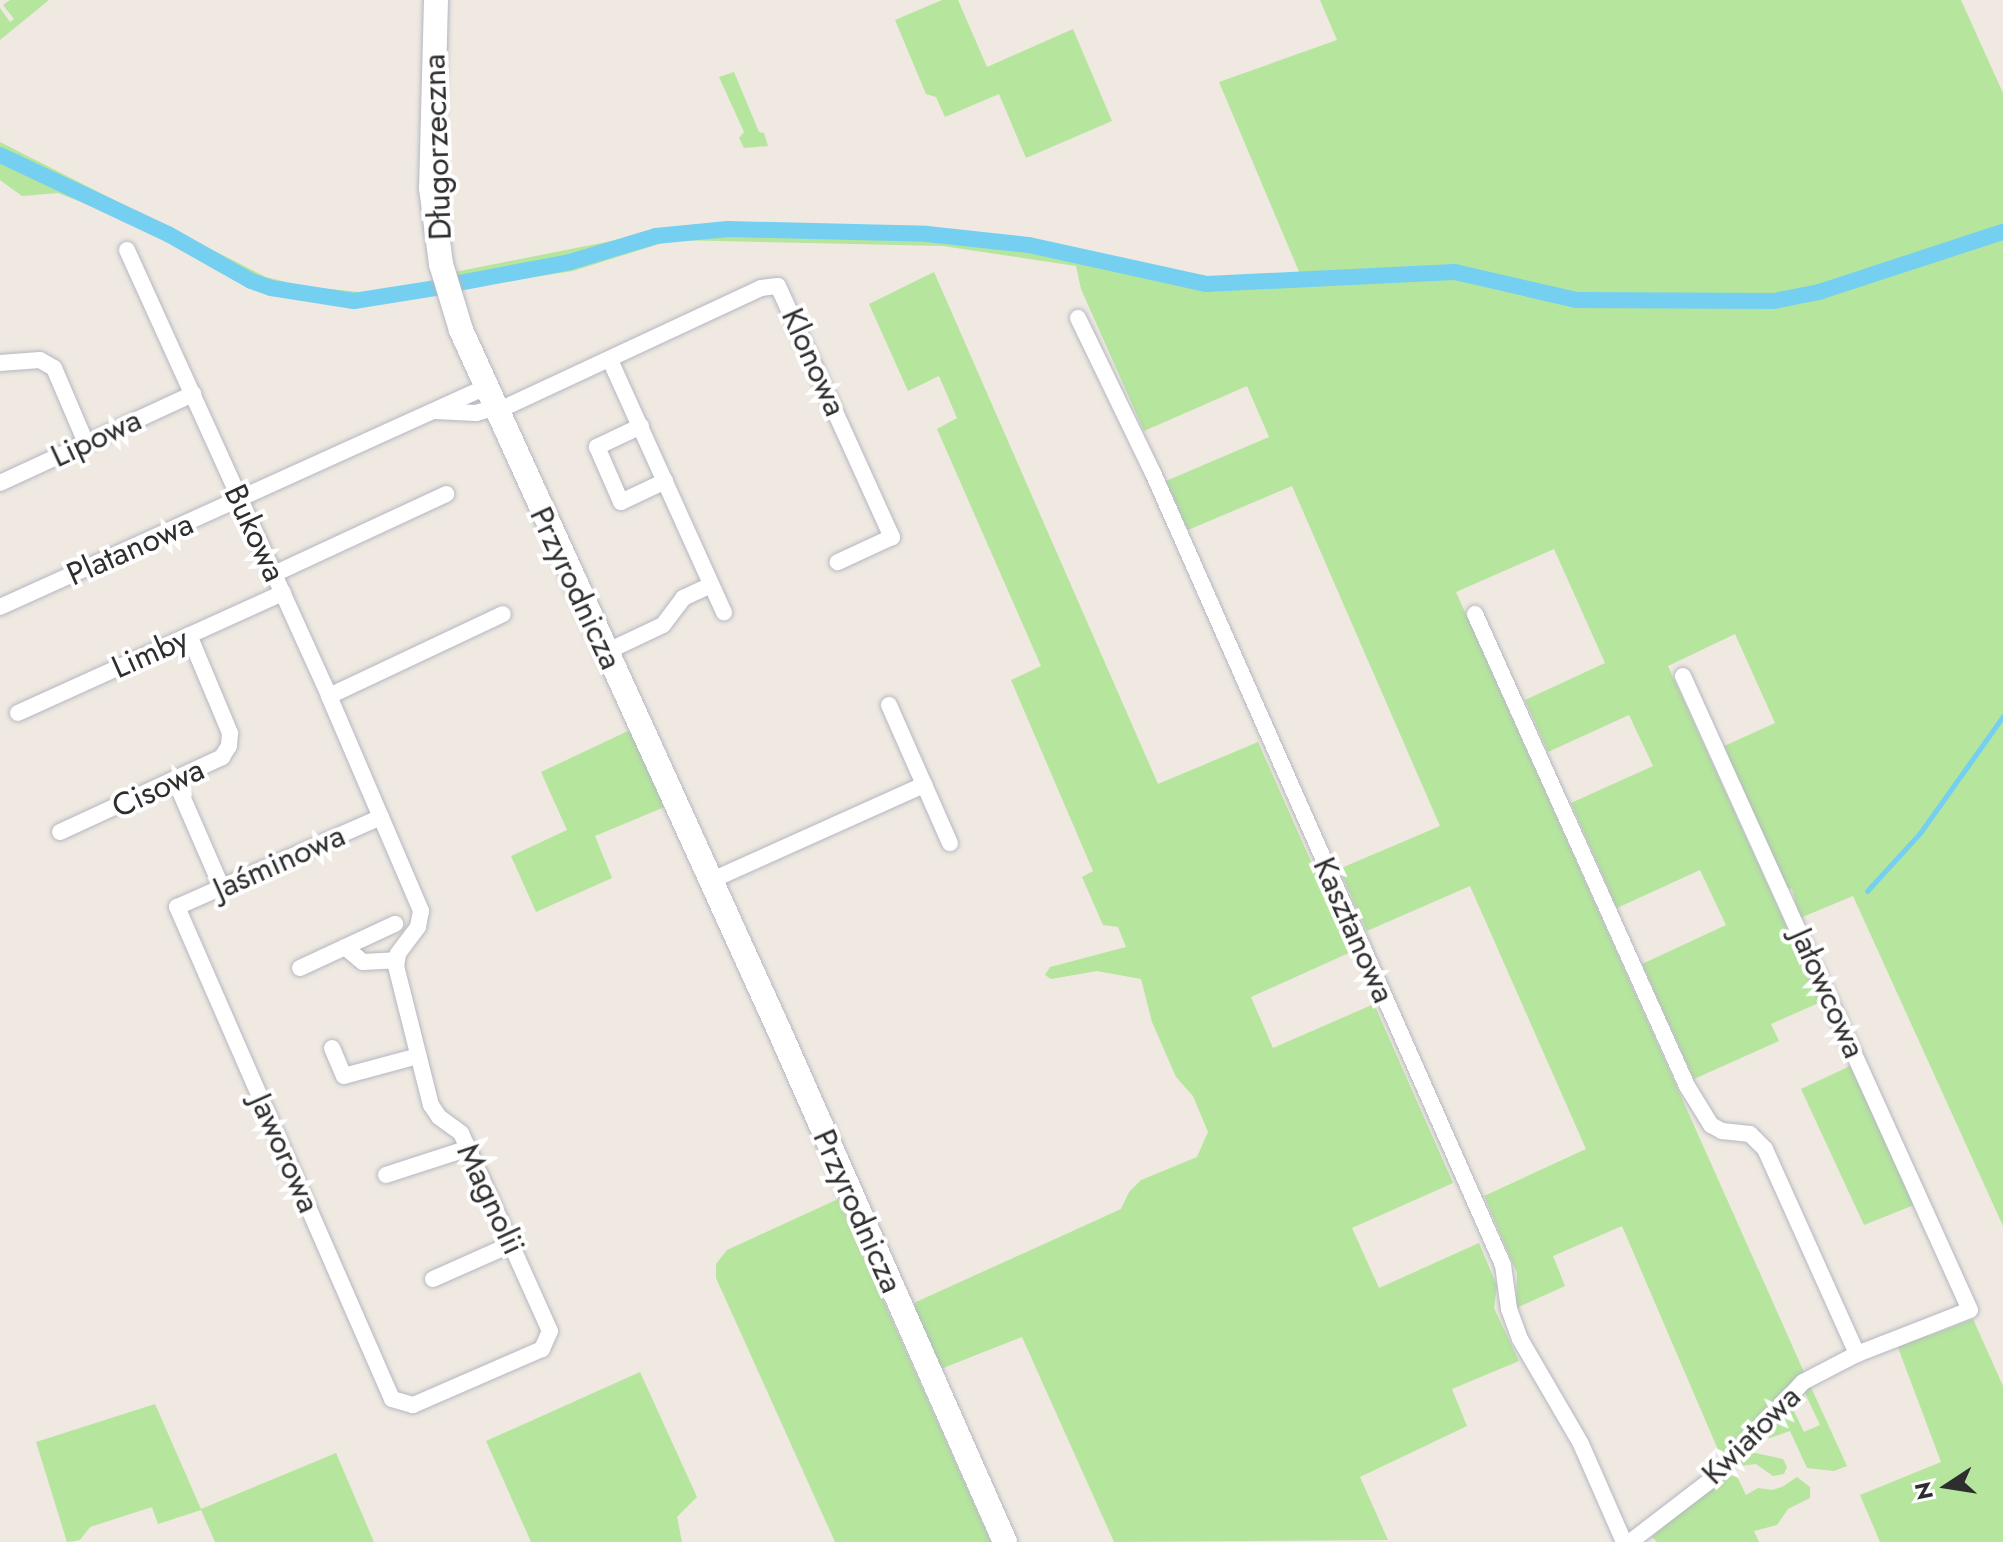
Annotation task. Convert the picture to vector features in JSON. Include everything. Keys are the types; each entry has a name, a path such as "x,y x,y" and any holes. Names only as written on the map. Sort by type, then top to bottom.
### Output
{"street":[{"name":"Długorzeczna","path":"436,0 431,188 448,294"},
{"name":"Bukowa","path":"127,250 381,817"},
{"name":"Klonowa","path":"491,403 610,360 761,288 780,287 892,537 838,562"},
{"name":"Przyrodnicza","path":"448,294 491,403 710,881 1005,1542"},
{"name":"Kasztanowa","path":"1078,318 1153,473 1503,1265 1509,1309 1520,1339 1581,1444 1624,1542"},
{"path":"0,363 40,360 54,368 86,443"},
{"path":"610,360 724,612"},
{"name":"Lipowa","path":"0,483 193,394"},
{"name":"Platanowa","path":"0,607 434,411 491,403"},
{"path":"641,426 597,447 621,502 665,481"},
{"path":"274,574 446,494"},
{"path":"606,652 663,625 683,598 711,585"},
{"name":"Limby","path":"18,713 283,593"},
{"path":"329,696 503,614"},
{"path":"1475,614 1687,1086 1711,1125 1722,1131 1750,1134 1765,1149 1857,1354"},
{"name":"Cisowa","path":"60,832 214,763 229,746 226,719 189,635"},
{"name":"Jałowcowa","path":"1683,676 1970,1310"},
{"path":"889,705 950,843"},
{"path":"175,780 222,888"},
{"path":"710,881 924,785"},
{"path":"345,947 363,962 396,960 418,927 421,911 381,817"},
{"name":"Jaśminowa","path":"177,907 381,817"},
{"name":"Jaworowa","path":"177,907 392,1399"},
{"path":"300,968 395,924"},
{"name":"Magnolii","path":"392,1399 413,1405 542,1349 548,1342 550,1331 469,1148 458,1128 439,1117 431,1105 396,960"},
{"path":"332,1048 344,1076 418,1056"},
{"path":"386,1175 469,1148"},
{"path":"433,1279 512,1244"},
{"name":"Kwiatowa","path":"1630,1542 1712,1479 1796,1387 1857,1354 1970,1310"}],"green space":[{"path":"10,0 49,0 0,40 0,8 10,22 14,19 3,5"},
{"path":"942,0 958,0 987,67 1073,29 1112,121 1026,158 999,94 945,117 936,97 926,94 895,20"},
{"path":"1320,0 1961,0 2003,93 2003,1226 1853,896 1800,918 1792,889 1787,888 1722,747 1775,723 1735,634 1668,666 1821,1002 1771,1024 1779,1041 1694,1079 1642,964 1726,925 1700,870 1617,908 1571,803 1653,766 1629,715 1548,752 1525,700 1605,663 1554,549 1456,592 1804,1372 1722,1459 1622,1226 1553,1256 1565,1286 1516,1308 1517,1273 1484,1196 1586,1149 1470,886 1367,931 1339,869 1440,826 1292,486 1188,530 1166,481 1269,437 1247,386 1144,431 1081,289 1076,266 943,246 672,240 573,271 458,289 455,272 697,224 855,225 971,234 1223,279 1300,274 1219,82 1337,40"},
{"path":"734,72 768,146 744,148 739,138 744,132 719,77"},
{"path":"0,142 266,277 302,286 369,293 434,282 434,295 356,308 255,288 129,221 58,193 22,196 0,180"},
{"path":"934,272 1158,784 1258,742 1351,952 1251,997 1273,1048 1374,1004 1453,1183 1352,1228 1379,1288 1479,1243 1497,1286 1494,1308 1519,1361 1452,1389 1467,1426 1360,1477 1388,1540 1114,1542 1022,1337 938,1370 911,1310 916,1302 1121,1209 1129,1192 1141,1180 1197,1157 1208,1132 1193,1096 1176,1077 1152,1022 1141,979 1097,971 1051,979 1045,975 1050,967 1126,947 1118,927 1103,925 1082,877 1093,871 1011,680 1041,666 937,429 957,418 939,376 908,391 869,304"},
{"path":"628,731 637,740 667,806 595,836 612,878 536,912 511,856 567,830 541,772"},
{"path":"1850,1066 1914,1205 1864,1225 1801,1089"},
{"path":"838,1199 991,1542 835,1542 716,1278 716,1264 727,1250"},
{"path":"1973,1319 2003,1386 2003,1542 1880,1542 1860,1495 1941,1462 1897,1345 1925,1332 1929,1336"},
{"path":"640,1372 697,1497 677,1517 682,1542 531,1542 486,1441"},
{"path":"1809,1383 1847,1466 1834,1471 1807,1468 1790,1431 1770,1438 1762,1434 1791,1405 1804,1432 1820,1425 1803,1389"},
{"path":"155,1404 201,1509 336,1453 374,1542 215,1542 201,1510 158,1524 152,1507 90,1527 80,1540 67,1542 36,1442"},
{"path":"1746,1451 1783,1459 1787,1467 1784,1474 1773,1476 1756,1464 1739,1466 1734,1470 1746,1495 1758,1488 1772,1490 1782,1487 1797,1477 1810,1487 1810,1498 1788,1509 1777,1525 1754,1531 1759,1542 1657,1542 1652,1537"}],"waterway":[{"path":"0,155 168,234 251,281 271,288 354,301 435,288"},
{"path":"459,283 570,262 656,236 728,229 927,234 1029,245 1207,284 1455,272 1576,300 1774,301 1819,292 2003,232"},
{"path":"1867,891 1920,833 2003,716"}]}
